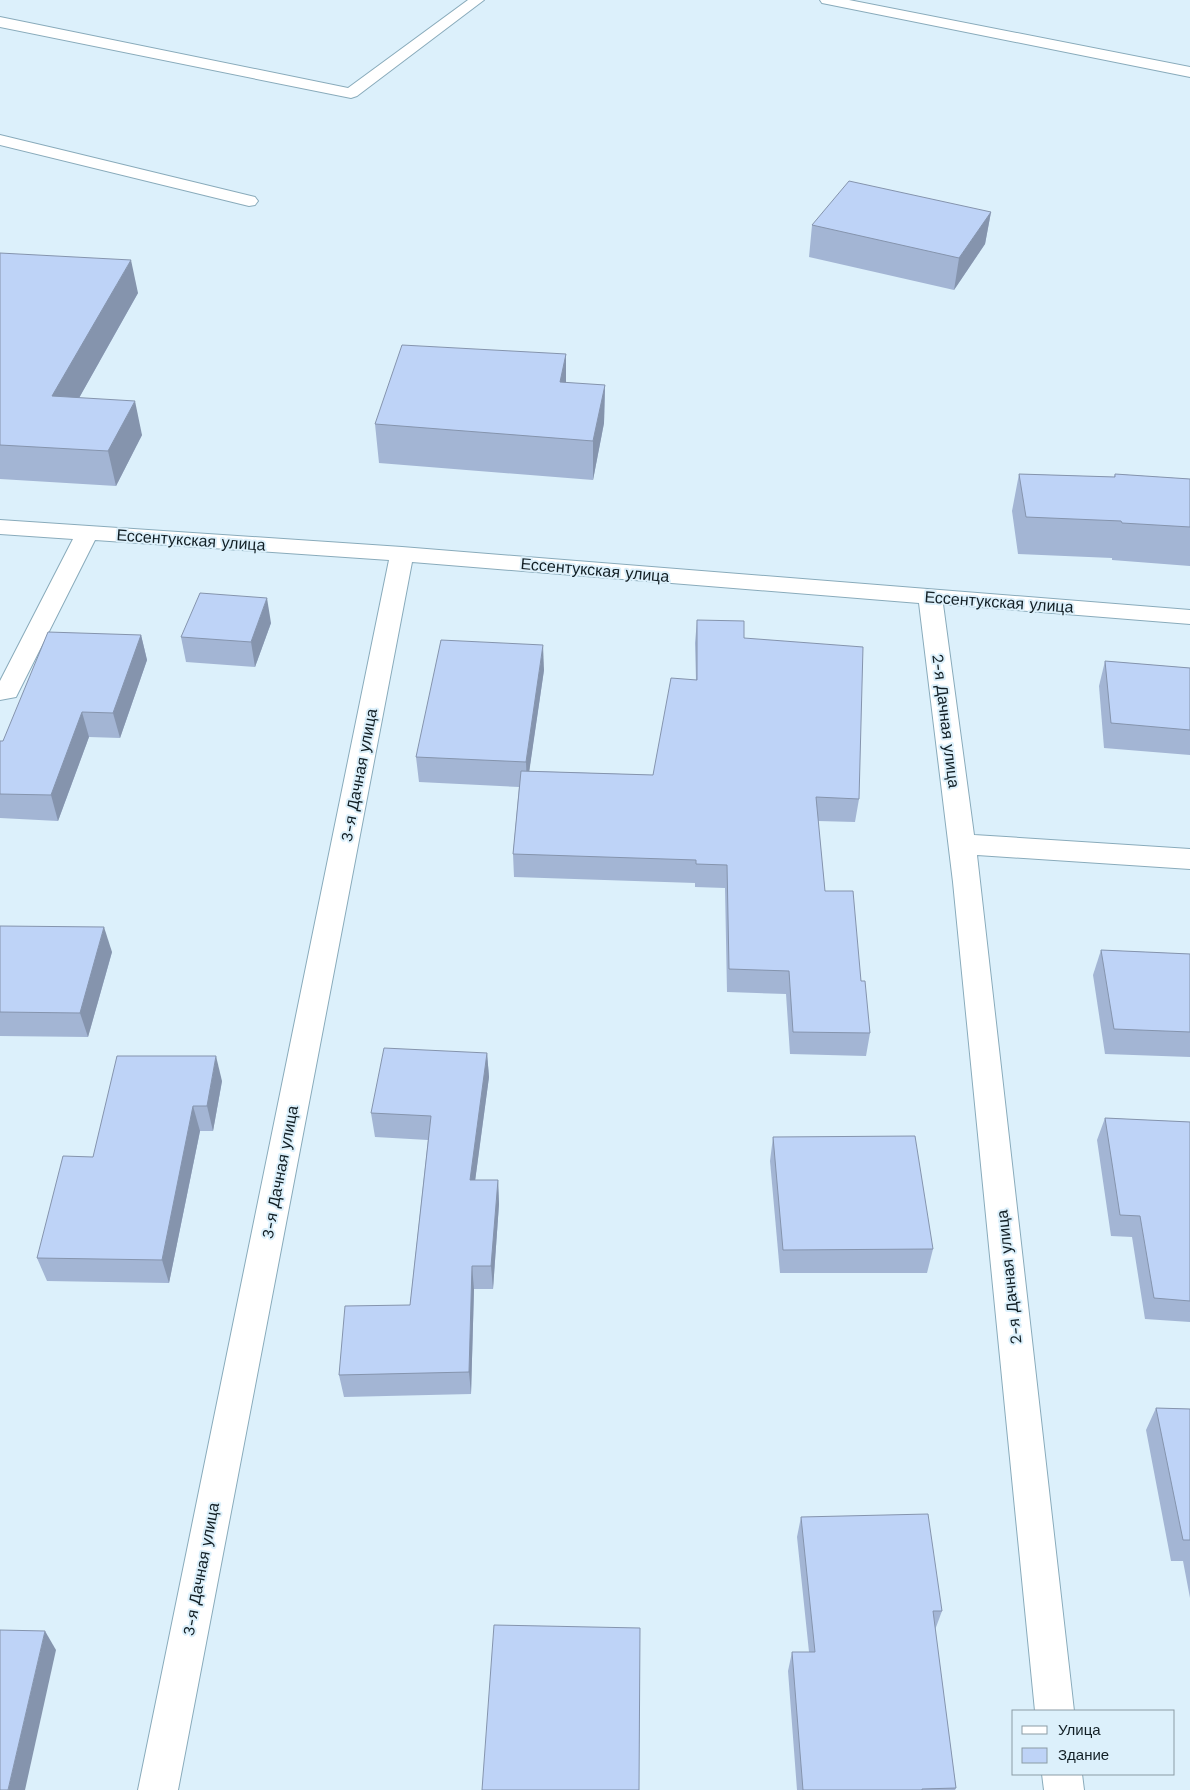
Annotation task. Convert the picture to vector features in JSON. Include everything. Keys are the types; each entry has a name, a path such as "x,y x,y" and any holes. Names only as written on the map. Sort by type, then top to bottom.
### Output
{"street":[{"path":"0,22 351,92 477,0"},
{"path":"827,0 1190,72"},
{"path":"0,140 249,201"},
{"name":"Ессентукская улица","path":"0,527 402,554 1190,617"},
{"path":"0,692 7,691 87,533"},
{"name":"3-я Дачная улица","path":"158,1790 402,554"},
{"name":"2-я Дачная улица","path":"930,597 967,882 1055,1710"},
{"path":"961,844 1190,859"},
{"path":"1062,1775 1064,1790"}],"building":[{"path":"849,181 991,212 959,258 812,225"},
{"path":"0,253 131,260 52,396 135,401 108,451 0,445"},
{"path":"402,345 566,354 560,382 605,385 593,441 375,424"},
{"path":"1019,474 1115,477 1115,474 1190,479 1190,527 1122,523 1121,521 1026,517"},
{"path":"200,593 267,598 251,642 181,637"},
{"path":"697,620 744,621 744,638 863,647 859,799 816,797 825,891 853,891 861,981 865,981 870,1033 793,1032 789,971 729,969 727,865 696,864 696,860 513,854 521,771 653,775 671,678 697,680"},
{"path":"48,632 141,635 113,713 82,712 51,795 0,794 0,741 3,741"},
{"path":"441,640 543,645 526,762 416,757"},
{"path":"1105,661 1190,668 1190,730 1111,723"},
{"path":"0,926 104,927 80,1013 0,1012"},
{"path":"1101,950 1190,954 1190,1032 1114,1029"},
{"path":"384,1048 487,1053 470,1180 498,1180 491,1266 472,1266 469,1372 339,1375 345,1306 410,1305 431,1116 371,1113"},
{"path":"117,1056 216,1056 207,1106 193,1106 162,1260 37,1258 63,1156 93,1157"},
{"path":"1105,1118 1190,1122 1190,1301 1154,1298 1140,1216 1120,1215"},
{"path":"915,1136 933,1249 783,1250 773,1137"},
{"path":"1156,1408 1190,1409 1190,1540 1183,1540"},
{"path":"928,1514 942,1611 933,1611 956,1788 922,1790 803,1790 792,1652 815,1652 801,1517"},
{"path":"494,1625 640,1628 639,1790 482,1790"},
{"path":"0,1630 45,1631 8,1790 0,1790"}]}
